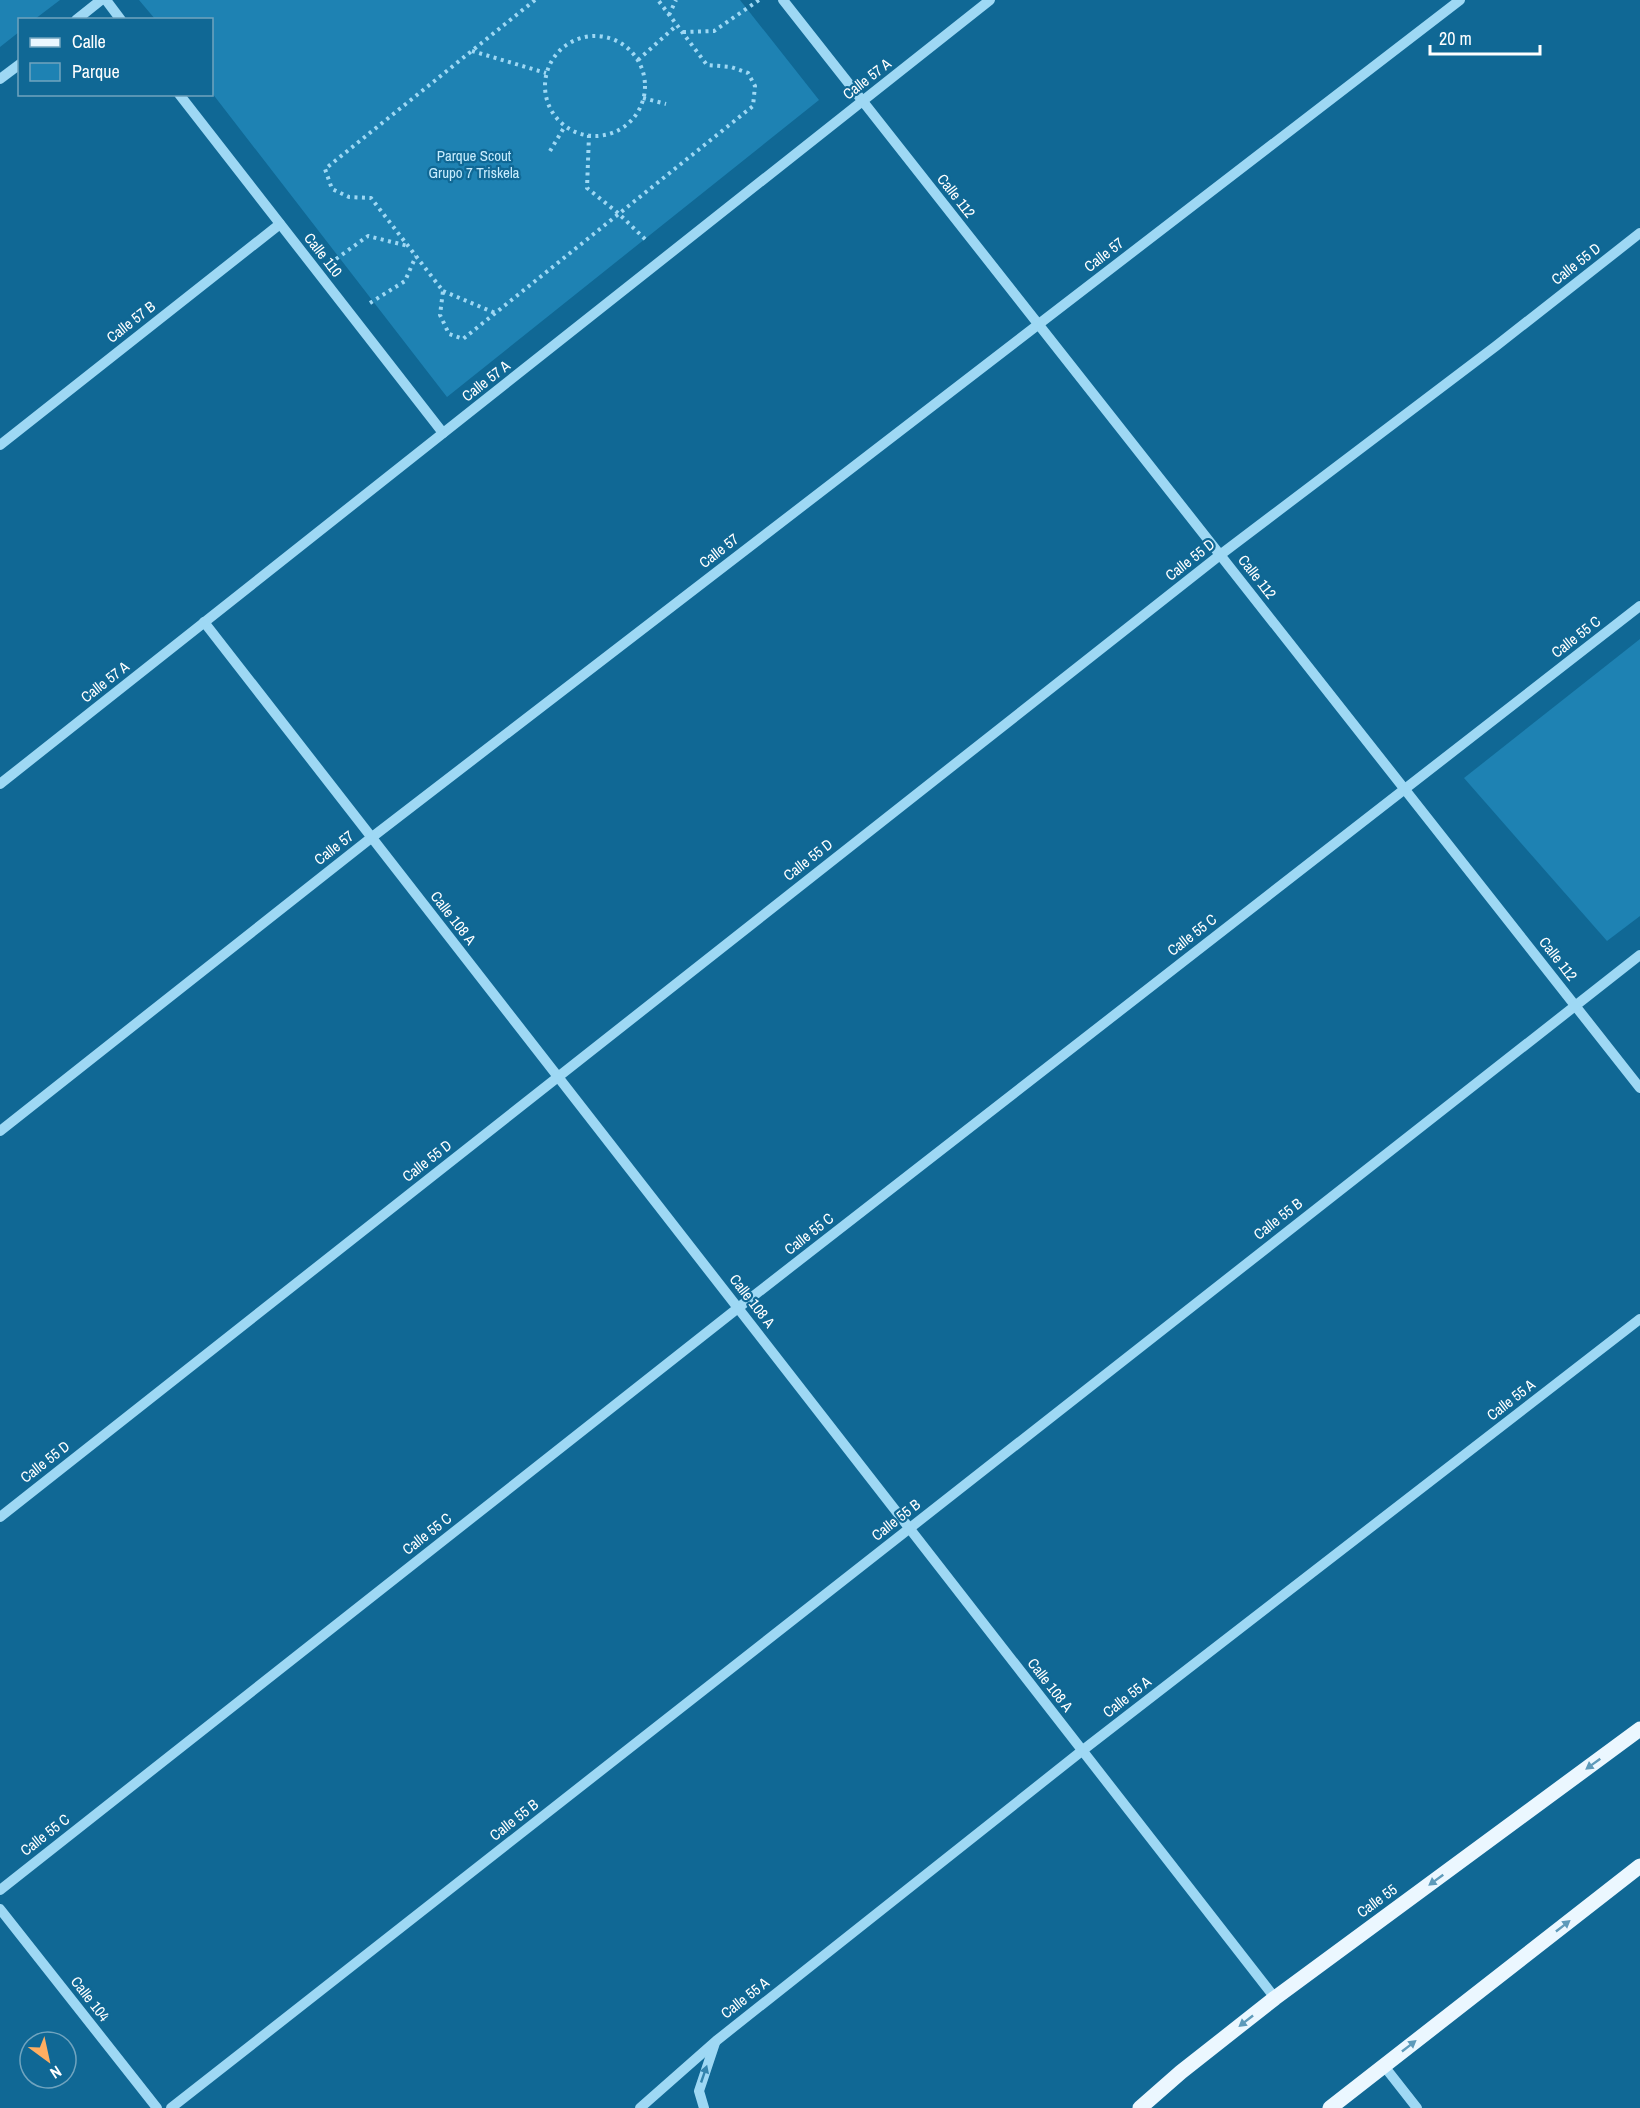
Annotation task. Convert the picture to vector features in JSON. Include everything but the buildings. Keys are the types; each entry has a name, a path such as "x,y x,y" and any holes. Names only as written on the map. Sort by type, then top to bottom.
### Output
{"main road":[{"name":"Calle 55","path":"1140,2108 1181,2072 1275,1998 1640,1729"},
{"path":"1330,2108 1640,1866"}],"street":[{"path":"78,18 101,0"},
{"path":"106,0 120,18"},
{"name":"Calle 112","path":"783,0 1640,1088"},
{"name":"Calle 57 A","path":"0,784 990,0"},
{"name":"Calle 57","path":"0,1131 371,838 1460,0"},
{"path":"0,79 18,66"},
{"name":"Calle 110","path":"181,96 443,433"},
{"name":"Calle 57 B","path":"0,445 280,224"},
{"name":"Calle 55 D","path":"0,1517 1220,555 1496,346 1640,233"},
{"name":"Calle 55 C","path":"0,1890 738,1308 1640,606"},
{"name":"Calle 108 A","path":"204,622 1275,1998"},
{"name":"Calle 55 B","path":"171,2108 1640,955"},
{"name":"Calle 55 A","path":"640,2108 716,2041 1083,1750 1640,1320"},
{"name":"Calle 104","path":"0,1909 157,2108"},
{"path":"704,2108 699,2091 716,2041"},
{"path":"1384,2066 1417,2108"}],"path":[{"path":"495,313 443,291 371,198 349,197 332,189 325,169 535,0"},
{"path":"443,291 440,315 449,334 463,339 753,106 755,86 748,73 731,67 706,65 658,0"},
{"path":"669,15 676,0"},
{"path":"682,32 714,31 759,0"},
{"path":"638,60 677,26"},
{"path":"596,36 612,39 627,47 638,60 644,75 643,98 631,120 618,130 603,136 571,130 558,120 548,106 545,90 546,73 553,58 565,46 579,38 596,36"},
{"path":"472,51 546,73"},
{"path":"643,98 666,104"},
{"path":"550,151 565,126"},
{"path":"589,135 587,188 666,257"},
{"path":"318,272 368,236 408,246"},
{"path":"351,315 405,280 416,256"}],"green space":[{"path":"0,0 60,0 36,18 18,18 18,33 0,47"},
{"name":"Parque Scout Grupo 7 Triskela","path":"139,0 740,0 819,100 447,397 213,94 213,18 154,18"},
{"path":"1640,639 1640,916 1607,941 1464,778"}]}
